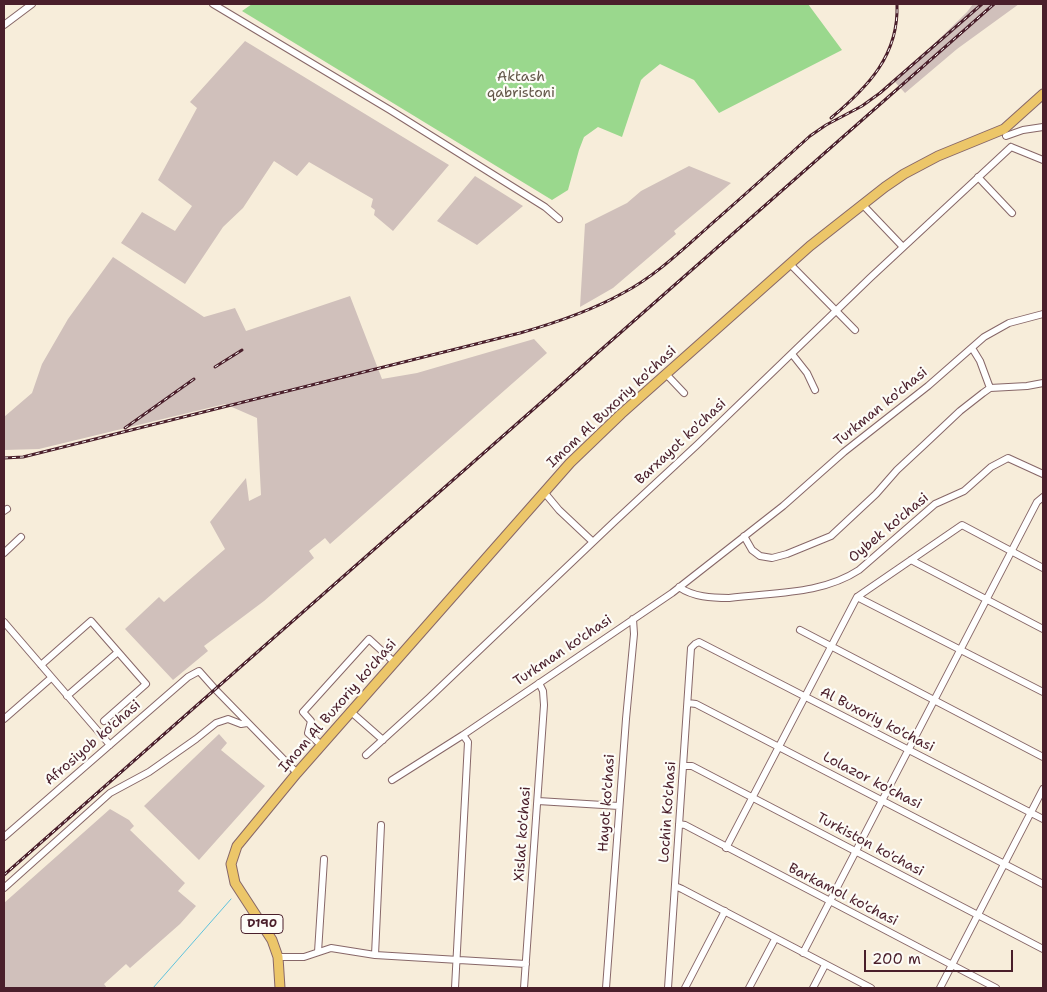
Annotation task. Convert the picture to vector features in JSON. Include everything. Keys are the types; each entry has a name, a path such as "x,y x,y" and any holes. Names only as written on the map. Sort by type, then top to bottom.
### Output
{"main road":[{"name":"Imom Al Buxoriy ko'chasi","path":"278,957 272,940 235,883 231,864 237,846 350,711 544,492 570,463 621,414 790,264 862,204 904,174 938,156 1005,132 1043,94"},
{"name":"D190","path":"278,957 280,988"}],"street":[{"path":"4,25 32,4"},
{"path":"213,4 390,110 545,207 559,219"},
{"path":"1043,127 1005,132 1011,147 1043,160"},
{"name":"Barxayot ko'chasi","path":"366,755 697,446 836,310 1011,147"},
{"path":"978,177 1012,213"},
{"path":"862,204 904,247"},
{"path":"790,264 855,330"},
{"name":"Turkman ko'chasi","path":"392,780 463,735 678,587 783,506 844,452 928,386 984,337 1009,323 1043,314"},
{"path":"972,348 980,361 990,388"},
{"path":"792,354 807,373 816,390"},
{"path":"666,374 684,393"},
{"path":"744,536 752,550 760,556 772,558 831,536 960,411 990,388 1043,383"},
{"name":"Oybek ko'chasi","path":"678,587 692,594 713,598 730,598 828,586 849,577 859,570 935,504 964,491 991,467 1008,458 1043,474"},
{"path":"544,492 558,510 593,542"},
{"path":"803,952 907,750 1012,551 1043,497"},
{"path":"726,848 857,597 962,525 1043,568"},
{"path":"4,553 21,538"},
{"path":"911,560 1043,629"},
{"path":"857,597 1043,692"},
{"name":"Hayot ko'chasi","path":"606,988 634,634 633,619"},
{"path":"41,666 91,621 146,684 104,721"},
{"path":"4,622 110,745"},
{"path":"800,630 1043,757"},
{"path":"321,745 308,733 311,721 303,712 369,639 394,662"},
{"name":"Al Buxoriy ko'chasi","path":"700,642 1043,819"},
{"name":"Lochin Ko'chasi","path":"668,988 691,648 700,642"},
{"path":"67,696 118,652"},
{"name":"Afrosiyob ko'chasi","path":"4,837 188,677 199,671 247,723"},
{"path":"4,719 51,678"},
{"name":"Xislat ko'chasi","path":"524,988 544,705 544,691 539,683"},
{"name":"Lolazor ko'chasi","path":"688,703 696,704 1043,884"},
{"path":"350,711 383,740"},
{"path":"4,888 118,787 149,772 216,723 228,718 241,724 247,723 297,773"},
{"path":"455,988 468,742 463,735"},
{"name":"Turkiston ko'chasi","path":"684,766 692,766 1043,949"},
{"path":"940,988 1043,789"},
{"path":"538,801 619,806"},
{"name":"Barkamol ko'chasi","path":"680,824 996,988"},
{"path":"375,955 381,825"},
{"path":"318,952 324,859"},
{"path":"675,886 871,988"},
{"path":"686,988 726,911"},
{"path":"749,988 775,939"},
{"path":"278,957 304,957 330,948 375,955 526,964"},
{"path":"813,988 825,965"}],"shaded area":[{"path":"973,4 1019,4 957,49 905,93 895,82"},
{"path":"245,41 449,165 393,231 374,215 375,210 371,207 373,199 309,162 297,176 274,161 243,208 223,227 185,284 121,243 142,212 175,231 192,206 158,180 197,108 190,102"},
{"path":"689,166 731,183 674,231 676,234 613,288 580,307 585,224 627,203 641,191"},
{"path":"475,176 523,206 477,245 437,221"},
{"path":"113,257 204,317 235,308 246,331 350,296 382,379 417,373 534,339 547,353 330,544 325,538 309,551 314,558 264,601 204,646 208,651 173,680 125,629 159,597 164,602 225,549 210,522 246,478 249,501 261,495 257,418 225,404 39,449 4,450 4,417 32,393 42,364 68,319"},
{"path":"219,734 227,743 221,750 265,786 199,860 144,806"},
{"path":"110,809 129,820 134,826 130,830 185,883 178,891 196,906 180,924 130,968 126,964 104,984 107,988 4,988 4,903"}],"green space":[{"name":"Aktash qabristoni","path":"252,4 808,4 842,50 719,113 694,80 660,64 641,80 622,137 598,127 584,137 568,190 552,200 242,11"}],"waterway":[{"path":"153,988 231,899"}],"railway":[{"path":"831,118 869,82 879,68 893,39 897,4"},
{"path":"4,458 23,457 520,333 586,311 634,287 656,271 687,246 810,136 826,125 862,106 880,93 982,4"},
{"path":"4,875 994,4"},
{"path":"215,367 242,350"},
{"path":"125,428 194,379"}]}
